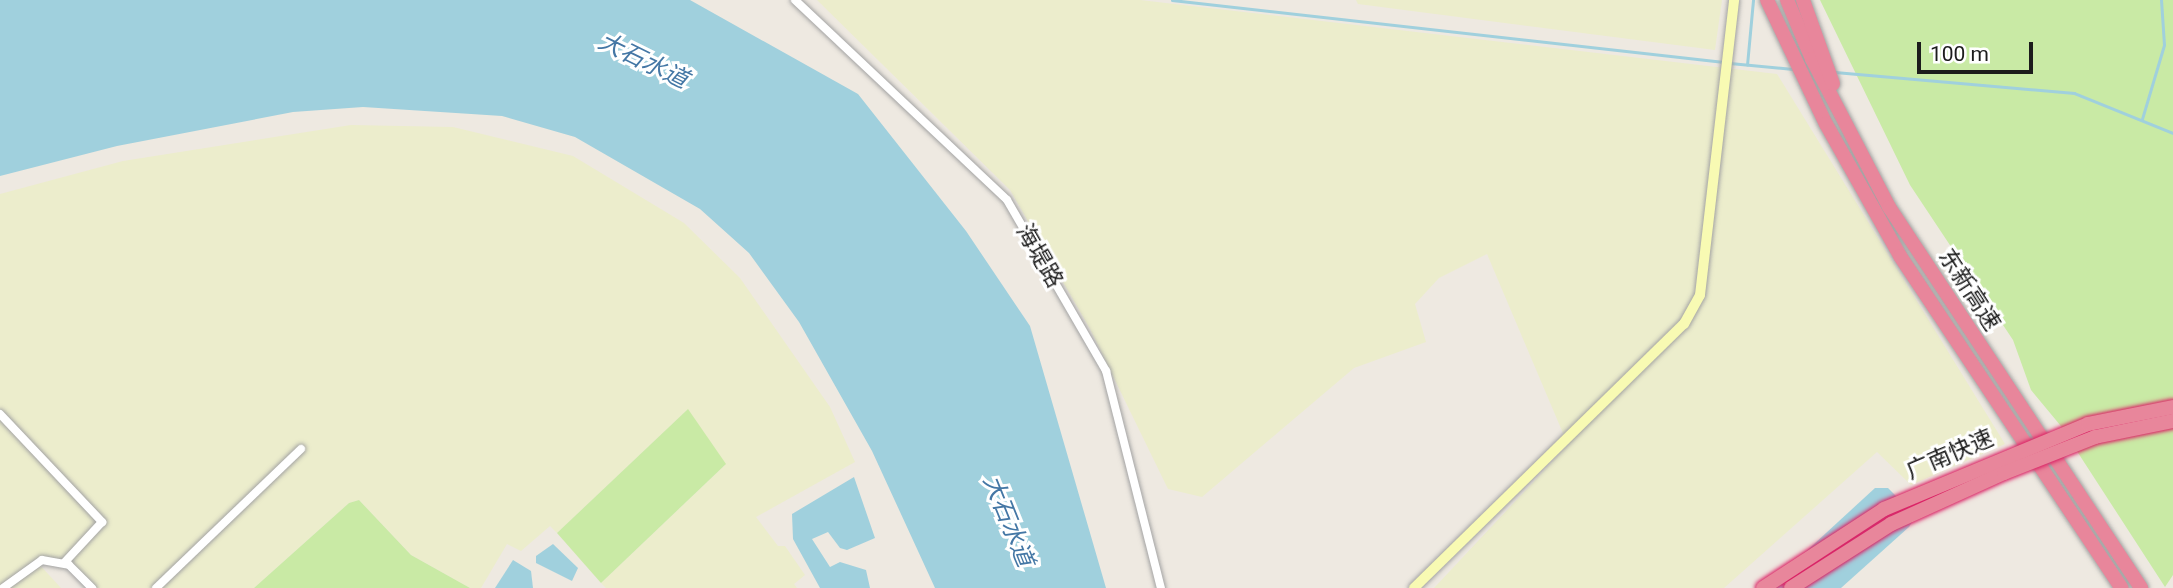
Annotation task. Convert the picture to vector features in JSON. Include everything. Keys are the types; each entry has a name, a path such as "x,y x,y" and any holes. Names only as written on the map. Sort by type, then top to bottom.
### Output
{"highway":[{"name":"东新高速","path":"1768,0 1791,54 1866,199 1949,336 2121,588"},
{"name":"东新高速","path":"1787,0 1812,59 1852,138 1962,323 2141,588"},
{"path":"1803,0 1852,138"},
{"name":"广南快速","path":"1763,588 1884,509 2088,424 2173,407"},
{"name":"广南快速","path":"1791,588 1891,524 2004,473 2095,437 2173,421"}],"street":[{"name":"海堤路","path":"795,0 1007,201 1106,371 1161,588"},
{"path":"1414,588 1684,324 1700,295 1734,0"},
{"path":"0,414 102,522 64,563"},
{"path":"156,588 300,449"},
{"path":"3,588 42,560 64,563 92,588"}],"green space":[{"path":"817,0 1140,0 1777,74 2005,444 1911,485 1877,452 1724,588 1434,588 1568,445 1487,254 1439,278 1415,304 1426,342 1354,368 1202,497 1168,489 1090,329 1010,190"},
{"path":"1356,0 1722,0 1715,50 1358,4"},
{"path":"1820,0 2173,0 2173,575 2165,587 2060,425 2031,390 2013,340 1910,185"},
{"path":"351,125 453,127 573,156 684,223 740,278 830,407 855,462 756,517 778,546 785,546 805,575 794,584 797,588 606,588 601,583 725,465 687,410 557,533 550,526 521,551 507,544 481,588 470,588 411,555 359,500 349,503 254,588 92,588 69,565 38,563 61,588 0,588 0,194 123,161"},
{"path":"688,409 726,464 601,583 557,533"},
{"path":"359,500 411,555 470,588 254,588 349,503"}],"water":[{"name":"大石水道","path":"0,0 690,0 858,94 966,231 1030,326 1106,588 935,588 872,451 799,322 749,253 700,209 575,137 502,116 363,107 293,112 117,146 0,176"},
{"path":"854,477 875,538 847,550 840,548 828,532 812,539 830,567 840,562 866,570 870,588 820,588 793,539 792,514"},
{"path":"1875,488 1888,488 1907,507 1914,519 1909,527 1841,588 1774,588 1801,556"},
{"path":"553,544 578,568 572,581 536,563 536,556"},
{"path":"513,560 531,571 533,588 495,588"}],"waterway":[{"path":"1172,0 1724,62"},
{"path":"1747,65 1753,0"},
{"path":"2142,119 2164,45 2161,0"},
{"path":"1730,63 1793,69"},
{"path":"1835,72 2074,93 2173,133"}]}
